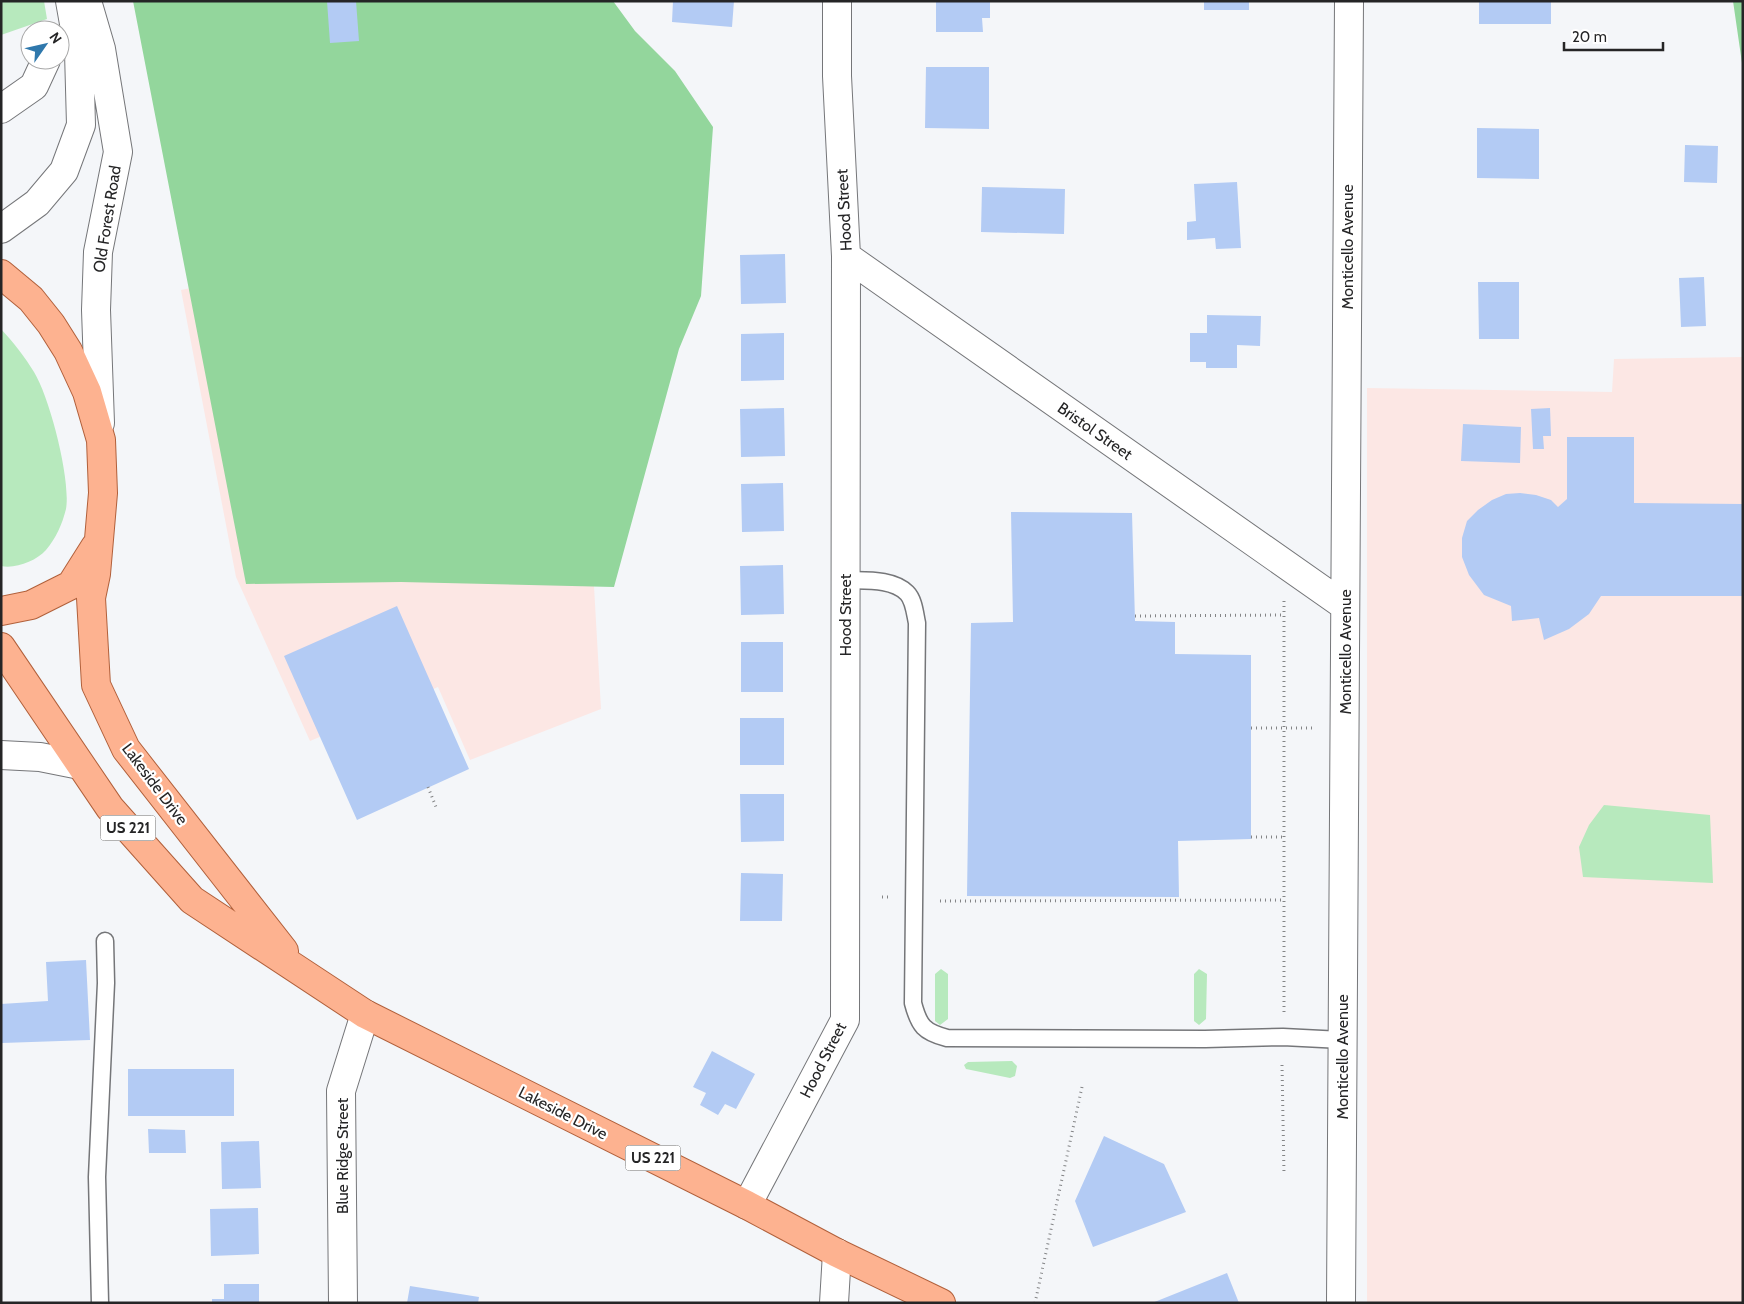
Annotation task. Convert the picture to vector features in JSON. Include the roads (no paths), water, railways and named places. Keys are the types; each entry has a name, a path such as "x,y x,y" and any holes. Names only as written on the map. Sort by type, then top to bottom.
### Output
{"main road":[{"name":"Lakeside Drive","path":"1,274 31,299 51,324 68,351 87,392 101,440 104,493 91,598 96,685 126,749 297,968"},
{"path":"1,611 31,605 71,585 99,540"},
{"name":"Lakeside Drive","path":"1,647 110,808 192,900 365,1014 747,1205 837,1253 941,1303"}],"street":[{"name":"Hood Street","path":"747,1205 845,1020 846,256 837,76 837,1"},
{"name":"Monticello Avenue","path":"1341,1303 1349,1"},
{"name":"Old Forest Road","path":"1,229 37,203 64,171 82,124 79,52 72,10"},
{"name":"Old Forest Road","path":"72,10 101,49 118,152 98,252 96,310 101,440"},
{"path":"1,109 34,86 41,70"},
{"name":"Bristol Street","path":"846,256 1345,606"},
{"path":"1,755 40,756 80,765"},
{"name":"Blue Ridge Street","path":"343,1303 341,1092 365,1014"},
{"path":"834,1303 837,1253"}],"lane":[{"path":"845,580 878,581 892,584 908,593 914,605 917,623 913,1003 918,1021 931,1034 947,1038 1205,1039 1283,1037 1342,1040"},
{"path":"100,1303 97,1177 106,983 105,942"}]}
